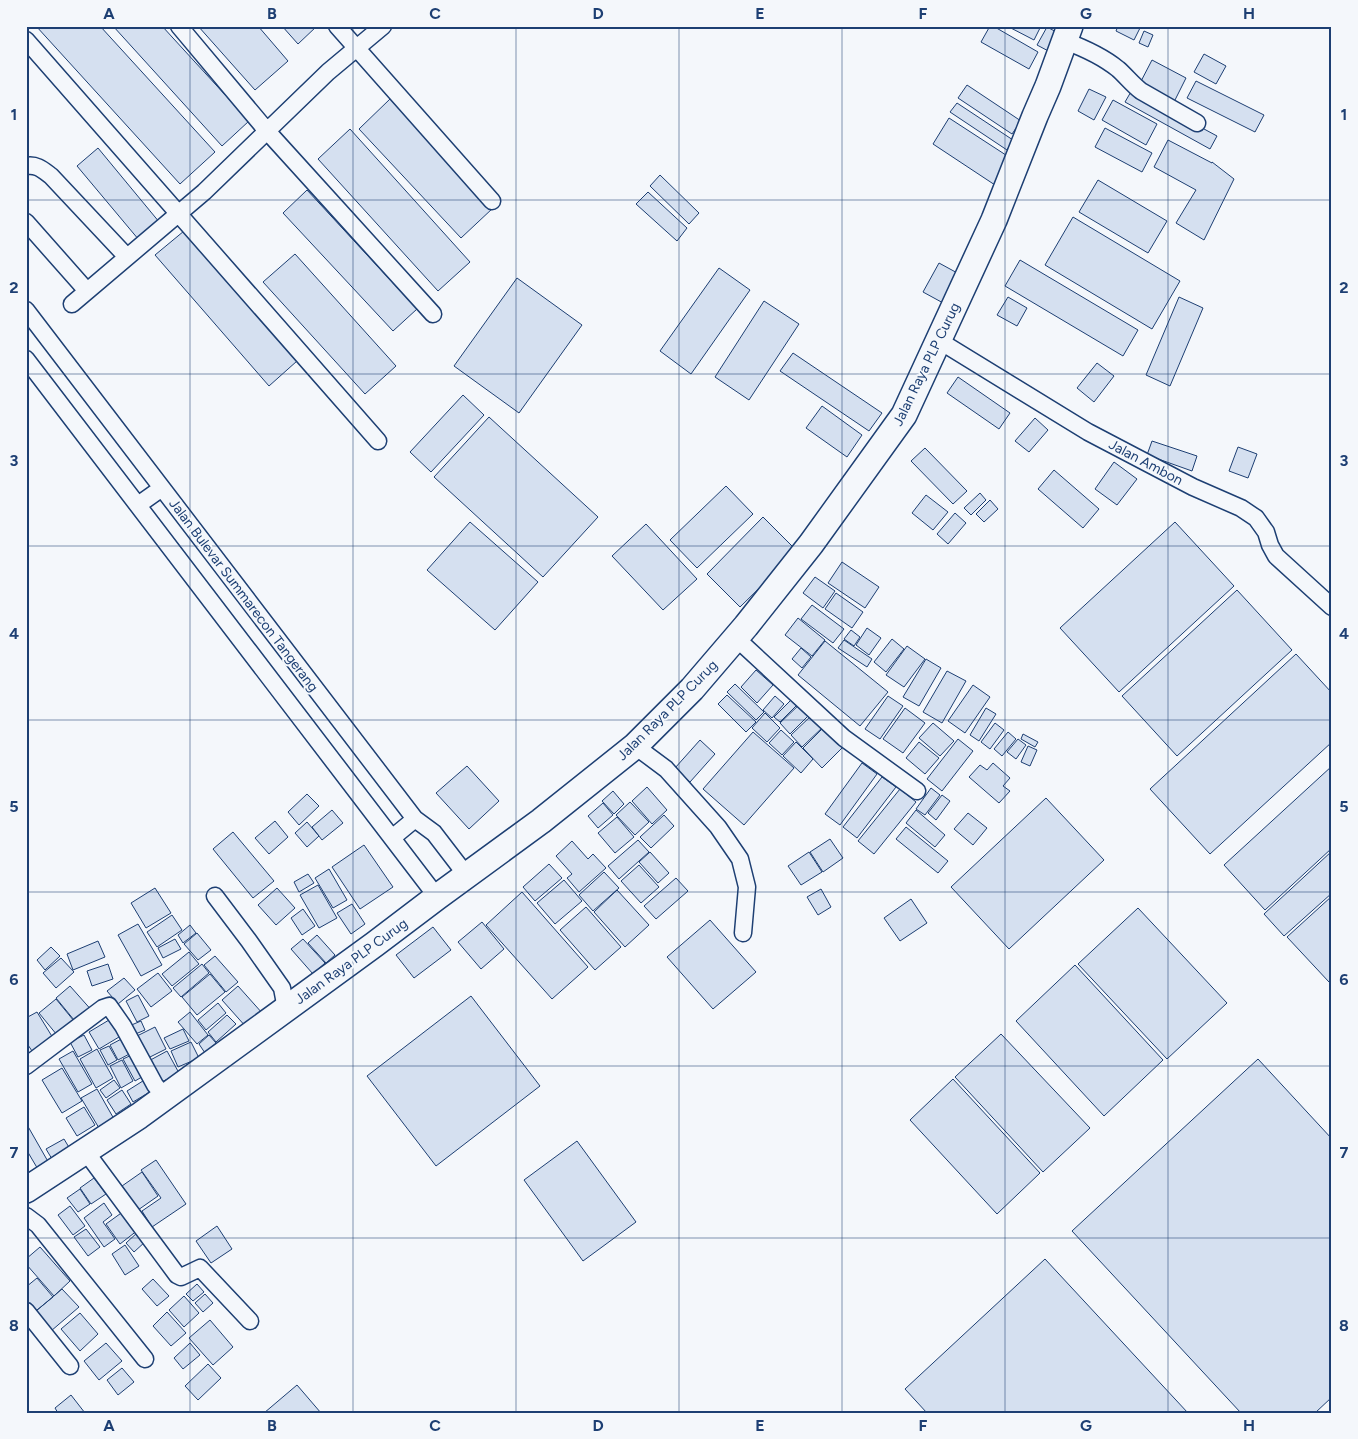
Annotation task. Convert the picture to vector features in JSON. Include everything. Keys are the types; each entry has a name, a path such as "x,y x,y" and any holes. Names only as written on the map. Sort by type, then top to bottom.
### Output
{"main road":[{"name":"Jalan Raya PLP Curug","path":"26,1190 139,1116 541,821 635,746 692,689 736,638 826,524 904,415 994,220 1067,34"}],"street":[{"path":"179,26 267,131 433,314"},
{"path":"337,26 492,201"},
{"path":"72,304 204,192 328,72 383,26"},
{"path":"1067,34 1117,68 1141,91 1197,123"},
{"path":"26,40 378,442"},
{"path":"26,166 32,165 40,168 51,176 126,257"},
{"path":"26,222 86,291"},
{"name":"Jalan Bulevar Summarecon Tangerang","path":"26,310 415,819 434,833 467,876"},
{"name":"Jalan Ambon","path":"938,340 1088,432 1194,487 1241,508 1256,518 1266,532 1276,556 1332,607"},
{"path":"26,359 437,897"},
{"path":"138,505 162,488"},
{"path":"736,638 844,738 917,792"},
{"path":"635,746 666,769 718,826 740,859 748,887 743,933"},
{"path":"392,838 415,819"},
{"path":"215,896 249,940 282,988 286,1008"},
{"path":"26,1066 103,1008 110,1006 155,1085 164,1096"},
{"path":"86,1152 177,1275 185,1276 200,1268 250,1321"},
{"path":"26,1216 38,1225 145,1359"},
{"path":"26,1312 70,1366"}],"building":[{"path":"36,26 100,26 215,152 180,184"},
{"path":"113,26 162,26 249,121 222,146"},
{"path":"198,26 258,26 288,61 255,90"},
{"path":"282,26 317,26 298,44"},
{"path":"990,26 1038,52 1029,69 981,42"},
{"path":"1007,26 1041,26 1034,40"},
{"path":"1118,26 1141,26 1134,40 1116,31"},
{"path":"1047,27 1064,36 1054,54 1037,45"},
{"path":"1144,31 1153,35 1148,47 1139,43"},
{"path":"1204,54 1226,66 1216,84 1194,72"},
{"path":"1152,60 1186,78 1172,106 1138,87"},
{"path":"1196,81 1264,115 1255,132 1187,98"},
{"path":"967,85 1021,121 1012,134 958,98"},
{"path":"1089,89 1106,97 1094,120 1078,111"},
{"path":"1132,90 1217,136 1210,149 1125,102"},
{"path":"390,99 493,208 461,238 359,129"},
{"path":"1113,100 1157,124 1146,145 1102,120"},
{"path":"957,103 1013,140 1007,150 950,112"},
{"path":"949,118 1012,159 995,185 933,144"},
{"path":"1105,128 1152,153 1142,172 1095,147"},
{"path":"350,129 470,262 438,291 318,159"},
{"path":"1168,140 1212,162 1234,179 1204,240 1176,223 1196,190 1154,167"},
{"path":"98,148 160,223 139,240 77,166"},
{"path":"660,175 699,213 689,224 650,186"},
{"path":"1098,180 1167,221 1148,253 1079,212"},
{"path":"307,190 417,309 393,331 283,213"},
{"path":"648,192 687,228 677,241 636,204"},
{"path":"1073,217 1180,281 1152,329 1045,265"},
{"path":"184,231 297,361 269,386 155,255"},
{"path":"295,254 396,366 365,394 263,282"},
{"path":"1020,260 1138,330 1123,356 1005,286"},
{"path":"939,263 961,275 945,304 923,292"},
{"path":"719,268 750,290 691,374 660,351"},
{"path":"517,278 582,325 519,413 454,366"},
{"path":"1008,297 1027,308 1017,326 997,315"},
{"path":"1179,297 1203,308 1170,386 1146,375"},
{"path":"764,301 799,324 749,400 715,377"},
{"path":"793,353 882,413 869,431 780,371"},
{"path":"1097,363 1114,376 1094,402 1077,388"},
{"path":"958,377 1010,413 999,429 947,393"},
{"path":"463,395 484,415 431,472 410,452"},
{"path":"822,406 862,435 847,457 806,428"},
{"path":"489,417 598,517 543,577 434,477"},
{"path":"1035,418 1048,430 1029,452 1015,441"},
{"path":"1152,441 1197,456 1192,471 1147,455"},
{"path":"1238,447 1257,454 1248,478 1229,471"},
{"path":"925,448 967,491 953,504 911,461"},
{"path":"1114,462 1137,479 1117,505 1095,489"},
{"path":"1054,470 1099,509 1083,528 1038,489"},
{"path":"726,486 753,514 697,568 670,540"},
{"path":"980,493 986,500 971,515 964,508"},
{"path":"926,495 948,512 933,530 912,513"},
{"path":"990,500 998,509 984,522 976,514"},
{"path":"955,513 966,523 948,544 937,534"},
{"path":"763,517 797,551 740,607 707,574"},
{"path":"470,522 538,582 495,630 427,570"},
{"path":"1175,522 1234,586 1119,692 1060,628"},
{"path":"646,524 697,579 663,610 612,556"},
{"path":"842,562 879,587 865,608 828,583"},
{"path":"815,577 835,591 823,608 803,593"},
{"path":"1237,590 1292,650 1177,756 1122,696"},
{"path":"836,593 863,612 852,628 825,609"},
{"path":"812,605 844,629 833,643 801,619"},
{"path":"798,618 825,640 812,656 785,635"},
{"path":"867,628 881,638 869,655 856,645"},
{"path":"851,630 860,637 854,646 844,639"},
{"path":"892,639 904,649 886,672 874,662"},
{"path":"844,640 872,659 867,667 838,648"},
{"path":"825,641 888,692 860,726 798,675"},
{"path":"907,646 925,659 904,687 886,675"},
{"path":"801,648 811,657 802,668 792,659"},
{"path":"1296,654 1332,693 1332,742 1210,854 1150,789"},
{"path":"926,659 941,668 919,706 903,697"},
{"path":"756,670 773,685 757,703 741,687"},
{"path":"947,671 966,681 942,723 923,712"},
{"path":"735,684 764,712 756,720 727,692"},
{"path":"973,685 990,697 965,733 948,721"},
{"path":"727,695 756,722 746,732 718,704"},
{"path":"775,696 784,704 772,718 763,710"},
{"path":"888,696 903,706 880,739 865,729"},
{"path":"793,698 799,703 780,722 774,717"},
{"path":"801,703 811,713 790,734 780,723"},
{"path":"905,708 925,723 903,753 883,739"},
{"path":"986,708 996,714 979,741 970,735"},
{"path":"765,713 780,728 767,742 752,728"},
{"path":"813,714 824,726 802,747 791,735"},
{"path":"933,723 954,741 940,756 919,738"},
{"path":"995,723 1004,730 990,749 981,742"},
{"path":"826,725 845,745 822,768 803,748"},
{"path":"781,730 794,742 782,755 769,743"},
{"path":"753,732 794,768 744,825 703,789"},
{"path":"1008,732 1016,739 1002,756 994,749"},
{"path":"1023,734 1038,742 1035,747 1021,739"},
{"path":"958,739 973,751 942,791 927,779"},
{"path":"1018,739 1026,745 1016,759 1007,752"},
{"path":"700,740 715,754 690,782 675,768"},
{"path":"796,742 813,759 801,773 783,756"},
{"path":"919,742 939,758 925,774 906,758"},
{"path":"1028,746 1037,750 1030,766 1021,762"},
{"path":"862,763 877,774 840,825 825,814"},
{"path":"993,763 1010,778 1003,786 1010,791 999,803 969,777 980,765 987,770"},
{"path":"467,766 499,801 469,829 436,793"},
{"path":"1332,766 1332,848 1265,910 1224,865"},
{"path":"882,777 896,787 857,838 843,827"},
{"path":"647,787 667,810 652,824 632,801"},
{"path":"931,788 940,795 925,815 916,809"},
{"path":"900,789 916,802 874,854 858,841"},
{"path":"613,791 624,804 614,814 602,801"},
{"path":"307,794 319,806 299,825 288,812"},
{"path":"942,795 950,801 936,820 928,813"},
{"path":"1046,798 1104,860 1009,949 951,887"},
{"path":"630,802 649,822 635,835 616,815"},
{"path":"603,803 613,815 598,828 588,816"},
{"path":"332,810 343,823 322,840 312,827"},
{"path":"916,810 945,835 935,847 906,823"},
{"path":"968,813 987,828 973,845 954,829"},
{"path":"664,815 674,826 651,848 640,837"},
{"path":"617,817 634,837 615,853 598,833"},
{"path":"275,821 288,837 269,854 255,838"},
{"path":"307,822 319,836 307,847 295,833"},
{"path":"906,827 948,861 938,873 896,839"},
{"path":"233,832 274,881 253,898 213,849"},
{"path":"830,839 843,858 823,872 810,852"},
{"path":"638,840 649,852 619,879 608,866"},
{"path":"572,841 588,859 593,854 606,868 579,892 567,878 572,874 556,856"},
{"path":"364,845 393,887 360,909 332,867"},
{"path":"1332,851 1332,893 1284,936 1264,914"},
{"path":"650,852 669,873 658,883 639,862"},
{"path":"809,852 822,872 801,885 788,866"},
{"path":"549,864 562,878 535,901 523,887"},
{"path":"639,865 659,887 641,903 621,881"},
{"path":"329,869 347,900 333,908 315,878"},
{"path":"604,872 619,888 593,911 579,895"},
{"path":"308,874 314,883 299,892 294,882"},
{"path":"676,878 688,891 656,919 644,906"},
{"path":"564,880 582,901 555,924 537,903"},
{"path":"318,885 337,918 319,928 300,895"},
{"path":"155,888 171,913 146,928 131,903"},
{"path":"277,888 295,908 276,925 258,905"},
{"path":"821,889 831,907 818,915 807,897"},
{"path":"617,890 649,925 625,947 594,912"},
{"path":"522,892 588,967 552,999 486,925"},
{"path":"1332,896 1332,980 1329,982 1287,937"},
{"path":"911,899 927,923 900,941 884,918"},
{"path":"352,904 365,924 351,934 337,913"},
{"path":"586,907 621,947 595,970 560,930"},
{"path":"1138,908 1227,1003 1167,1059 1078,964"},
{"path":"303,909 315,926 302,935 291,918"},
{"path":"172,915 182,930 157,947 147,932"},
{"path":"710,920 756,972 713,1009 667,957"},
{"path":"482,922 504,949 481,969 458,942"},
{"path":"138,924 162,965 141,976 118,935"},
{"path":"190,925 196,933 183,943 178,935"},
{"path":"433,927 451,950 414,978 396,955"},
{"path":"197,933 211,950 198,960 184,944"},
{"path":"317,935 335,955 326,963 308,943"},
{"path":"175,939 181,949 163,958 158,948"},
{"path":"303,939 325,963 313,974 291,949"},
{"path":"98,941 105,957 73,970 67,954"},
{"path":"51,947 60,956 45,970 37,960"},
{"path":"189,952 199,964 172,986 162,974"},
{"path":"215,956 238,982 226,992 204,965"},
{"path":"61,958 74,972 56,988 43,973"},
{"path":"108,964 113,979 92,986 87,971"},
{"path":"202,964 209,973 181,997 173,988"},
{"path":"1075,965 1163,1060 1104,1116 1016,1021"},
{"path":"158,973 172,991 151,1007 137,989"},
{"path":"210,974 225,992 197,1015 182,997"},
{"path":"124,978 135,990 118,1004 107,991"},
{"path":"70,986 94,1013 79,1026 56,998"},
{"path":"238,986 263,1014 247,1028 222,1000"},
{"path":"138,995 149,1016 137,1022 126,1001"},
{"path":"471,996 540,1086 436,1166 367,1076"},
{"path":"56,999 74,1021 57,1035 39,1013"},
{"path":"218,1003 226,1013 206,1030 198,1020"},
{"path":"37,1012 53,1038 32,1051 26,1042 26,1018"},
{"path":"190,1012 208,1035 197,1044 178,1022"},
{"path":"227,1015 236,1024 216,1042 208,1032"},
{"path":"114,1017 124,1034 99,1049 89,1032"},
{"path":"141,1021 145,1030 133,1035 129,1026"},
{"path":"155,1027 166,1049 144,1060 133,1038"},
{"path":"183,1029 189,1041 170,1049 164,1038"},
{"path":"1001,1034 1090,1128 1043,1172 955,1077"},
{"path":"84,1035 92,1050 78,1057 70,1042"},
{"path":"209,1035 216,1043 205,1053 199,1044"},
{"path":"127,1036 135,1051 118,1060 110,1045"},
{"path":"191,1042 199,1058 178,1067 171,1051"},
{"path":"109,1046 117,1060 108,1065 100,1050"},
{"path":"97,1049 113,1078 96,1088 80,1059"},
{"path":"73,1051 92,1084 78,1092 59,1059"},
{"path":"167,1051 179,1073 156,1085 145,1063"},
{"path":"136,1053 147,1074 135,1081 123,1059"},
{"path":"1258,1059 1332,1139 1332,1397 1315,1413 1241,1413 1072,1231"},
{"path":"122,1060 133,1081 121,1088 110,1066"},
{"path":"62,1068 82,1101 62,1113 42,1080"},
{"path":"146,1079 153,1090 133,1102 127,1091"},
{"path":"953,1079 1040,1173 997,1214 910,1120"},
{"path":"114,1080 120,1088 106,1098 100,1090"},
{"path":"97,1089 114,1119 99,1128 81,1098"},
{"path":"122,1090 131,1104 116,1114 107,1100"},
{"path":"84,1107 95,1125 77,1136 66,1118"},
{"path":"26,1123 50,1165 39,1171 26,1149"},
{"path":"64,1139 73,1154 55,1164 46,1149"},
{"path":"577,1141 636,1222 583,1261 524,1180"},
{"path":"156,1160 186,1204 152,1227 142,1211 161,1198 141,1170"},
{"path":"142,1172 158,1196 138,1210 122,1186"},
{"path":"94,1178 106,1194 91,1204 80,1188"},
{"path":"80,1189 90,1204 78,1212 67,1198"},
{"path":"104,1203 112,1215 103,1222 115,1239 104,1247 84,1218"},
{"path":"70,1206 85,1226 73,1235 58,1215"},
{"path":"124,1211 138,1230 120,1244 106,1224"},
{"path":"217,1226 232,1249 211,1263 196,1241"},
{"path":"86,1229 100,1247 88,1256 74,1237"},
{"path":"138,1232 146,1241 134,1252 126,1243"},
{"path":"125,1245 139,1266 125,1275 112,1254"},
{"path":"40,1247 70,1281 54,1296 26,1264 26,1259"},
{"path":"1045,1259 1188,1413 927,1413 905,1389"},
{"path":"37,1278 53,1297 32,1314 26,1307 26,1287"},
{"path":"153,1279 169,1296 157,1306 142,1289"},
{"path":"197,1284 204,1292 193,1301 186,1294"},
{"path":"62,1289 79,1307 51,1331 35,1312"},
{"path":"205,1294 213,1303 203,1312 195,1303"},
{"path":"184,1296 199,1313 184,1327 169,1310"},
{"path":"167,1312 186,1333 171,1346 153,1326"},
{"path":"80,1313 98,1334 80,1351 61,1329"},
{"path":"210,1320 233,1347 213,1365 189,1338"},
{"path":"106,1343 122,1361 99,1380 84,1361"},
{"path":"190,1343 200,1355 183,1369 174,1358"},
{"path":"208,1364 221,1378 198,1400 185,1386"},
{"path":"122,1368 134,1382 118,1395 107,1380"},
{"path":"297,1385 321,1413 264,1413"},
{"path":"71,1395 85,1413 58,1413 55,1408"}]}
